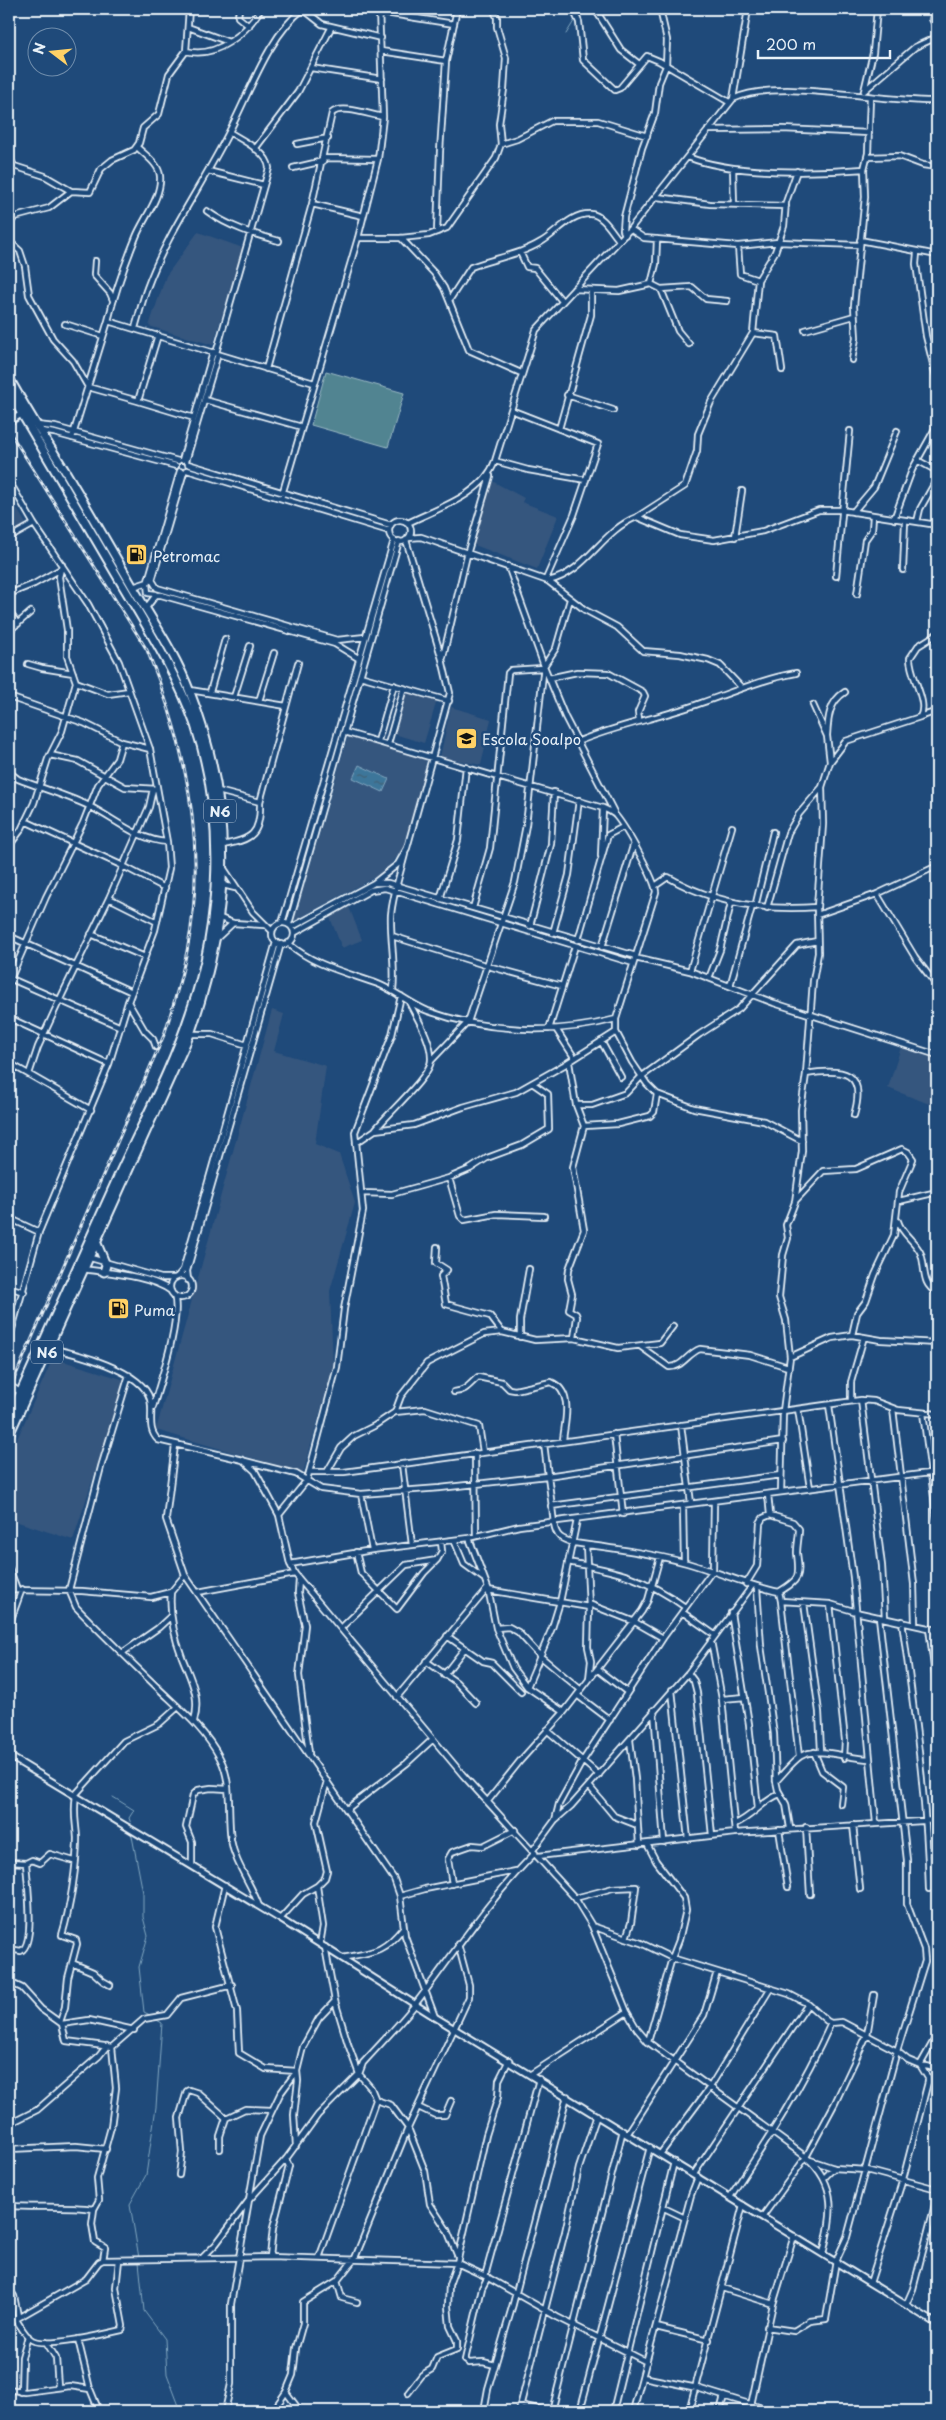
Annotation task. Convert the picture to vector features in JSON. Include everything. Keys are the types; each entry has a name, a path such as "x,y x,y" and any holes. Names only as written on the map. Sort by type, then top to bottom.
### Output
{"highway":[{"name":"N6","path":"9,378 25,412 172,672 192,717 201,747 213,817 215,888 207,949 196,996 167,1071 85,1257 49,1348 9,1435"},
{"name":"N6","path":"9,392 39,428 165,639 190,690 208,747 218,791 223,885 217,938 203,997 190,1034 96,1241 85,1257"},
{"path":"96,1241 105,1262 104,1272"},
{"name":"N6","path":"9,1418 81,1268"}],"street":[{"path":"9,157 14,166 44,176 71,191 90,192 101,169 112,160 129,153 137,147 143,128 159,114 169,74 186,50 189,9"},
{"path":"239,9 238,17 249,26"},
{"path":"186,50 206,52 240,36 261,9"},
{"path":"135,328 148,287 244,100 286,25 303,9 314,20 331,28 381,38"},
{"path":"437,232 446,61 457,9"},
{"path":"358,238 401,238 437,232 451,226 496,158 501,144 498,124 504,89 506,58 497,27 497,17 493,9"},
{"path":"574,9 579,22 581,52 587,66 615,90 618,90 647,56 731,100 750,93 783,90 870,98 937,101"},
{"path":"594,9 621,50 639,64"},
{"path":"624,235 622,230 624,217 655,113 659,83 666,66 667,40 660,9"},
{"path":"442,658 468,551 491,472 512,410 521,373 536,330 630,229 657,197 731,100 748,9"},
{"path":"862,97 873,53 877,9"},
{"path":"281,498 358,238 378,159 383,118 379,10 454,24"},
{"path":"937,12 932,19 937,28"},
{"path":"188,27 229,42"},
{"path":"255,148 298,92 331,28"},
{"path":"864,91 916,47 937,37"},
{"path":"381,51 446,61"},
{"path":"311,68 382,79"},
{"path":"852,360 856,338 854,316 865,197 864,168 868,157 870,98"},
{"path":"266,369 312,204 333,111 350,110 383,118"},
{"path":"501,144 552,121 598,120 647,136"},
{"path":"708,130 782,130 869,134"},
{"path":"229,132 255,148 269,165 216,353 194,418 182,462 183,471 150,583 146,589 148,593 305,634 337,640 364,638"},
{"path":"297,144 328,138"},
{"path":"72,438 113,301 136,237 151,207 160,179 155,164 137,147"},
{"path":"868,157 899,156 923,165 937,167"},
{"path":"688,157 700,162 733,168 797,170 864,168"},
{"path":"293,168 323,159 378,159"},
{"path":"733,168 734,204"},
{"path":"208,170 264,185"},
{"path":"547,580 565,575 621,526 685,486 697,451 698,434 711,402 753,333 758,280 778,242 786,218 786,206 797,170"},
{"path":"9,224 14,217 49,208 71,191"},
{"path":"657,197 710,204 786,206"},
{"path":"312,204 363,216"},
{"path":"207,211 251,234 279,241"},
{"path":"450,299 471,267 520,252 541,242 569,220 590,214 600,218 619,240"},
{"path":"630,229 641,237 738,246 778,242 860,243 891,245 917,253 937,255"},
{"path":"401,238 434,273 450,299 465,345 469,350 521,373"},
{"path":"651,284 656,264 658,239"},
{"path":"9,241 20,251 25,266 29,295 53,339 72,361 88,387 194,418"},
{"path":"738,246 740,274 758,280"},
{"path":"520,252 527,267 535,268 562,301"},
{"path":"917,253 916,264 926,336 937,380"},
{"path":"95,261 94,275 110,293 113,301"},
{"path":"574,289 619,291 651,284 660,289 692,286 706,298 726,301"},
{"path":"660,289 678,331 689,344"},
{"path":"559,429 591,315 591,290"},
{"path":"806,330 854,316"},
{"path":"108,320 314,383"},
{"path":"65,324 103,336"},
{"path":"753,333 777,336 782,370"},
{"path":"138,402 158,335"},
{"path":"183,471 182,462 205,400 216,353"},
{"path":"567,396 613,410"},
{"path":"205,400 302,427"},
{"path":"512,410 598,444 567,534 547,580"},
{"path":"9,422 25,412"},
{"path":"894,519 917,460 937,425"},
{"path":"39,428 72,438 182,462"},
{"path":"39,428 74,432 182,462 391,525 401,520 409,524 421,537"},
{"path":"836,576 850,431"},
{"path":"853,512 874,487 897,431"},
{"path":"917,460 937,471"},
{"path":"496,461 528,470 586,480"},
{"path":"183,471 389,531 397,540"},
{"path":"409,524 471,490 486,479 491,472"},
{"path":"917,522 920,509 937,479"},
{"path":"9,481 60,568 112,646 150,749 156,789 168,842 169,868 157,922 128,1002 109,1064 39,1232 24,1292 9,1340"},
{"path":"735,537 742,491"},
{"path":"637,517 689,537 714,540 763,531 812,511 841,510 937,525"},
{"path":"857,594 865,540 872,530 873,516"},
{"path":"903,570 905,521"},
{"path":"9,538 34,524"},
{"path":"392,990 391,917 396,888 450,693 442,658 407,539 409,524"},
{"path":"389,531 391,525"},
{"path":"397,540 421,537 468,551 547,580 591,614 617,628 642,651 680,654 708,660 720,665 741,687"},
{"path":"397,540 364,638 282,922 276,925 272,931 272,937 278,943 288,944 316,961 392,990 408,1002 427,1011 468,1022 515,1029 556,1029 616,1019"},
{"path":"290,926 397,540"},
{"path":"508,566 544,666 577,742 655,886 656,892 616,1019 616,1032 642,1077 657,1094 694,1108 764,1121 802,1140"},
{"path":"9,594 34,584 60,568"},
{"path":"9,846 25,821 40,788 50,755 62,731 76,682 68,656 60,568"},
{"path":"133,588 150,583"},
{"path":"150,583 157,588 335,644 358,658"},
{"path":"146,608 156,595 157,588"},
{"path":"356,1143 375,1130 387,1115 404,1100 426,1072 431,1061 468,1022 504,918 522,854 544,666 556,648 570,599"},
{"path":"9,612 18,624"},
{"path":"9,631 31,612"},
{"path":"920,718 923,706 913,680 910,658 918,646 937,634"},
{"path":"210,692 225,639"},
{"path":"234,697 250,646"},
{"path":"259,701 274,653"},
{"path":"222,845 240,842 251,837 261,818 260,802 298,663"},
{"path":"28,664 73,673"},
{"path":"472,908 490,848 508,672 544,666"},
{"path":"549,678 583,672 608,673 617,676 643,692 645,696 638,712 639,720"},
{"path":"577,742 603,731 701,704 741,687 796,673"},
{"path":"360,676 449,701"},
{"path":"76,682 108,694 129,691"},
{"path":"378,741 394,685"},
{"path":"388,744 404,688"},
{"path":"190,690 286,706"},
{"path":"830,762 827,736 831,707 835,699 845,692"},
{"path":"9,697 84,723 122,742 150,749"},
{"path":"814,705 827,736"},
{"path":"781,1492 783,1411 790,1357 786,1320 779,1297 783,1255 788,1238 786,1225 794,1202 802,1140 801,1110 806,1074 812,981 818,959 817,907 823,824 822,787 830,762 846,741 937,711"},
{"path":"344,732 554,792 603,808 615,815"},
{"path":"121,1027 9,980 74,843 98,785 117,758 122,742"},
{"path":"50,755 78,761 126,787 156,789"},
{"path":"440,898 458,840 466,767"},
{"path":"9,772 18,779 90,806 136,833 154,840 168,842"},
{"path":"767,908 788,833 799,814 822,787"},
{"path":"29,1074 44,1035 109,898 156,789"},
{"path":"218,791 260,802"},
{"path":"530,926 551,844 554,792"},
{"path":"553,933 569,875 579,800"},
{"path":"601,856 603,808"},
{"path":"25,821 123,866 165,888"},
{"path":"690,971 732,827"},
{"path":"578,940 608,835 623,828"},
{"path":"730,986 754,907 773,832"},
{"path":"9,836 16,836"},
{"path":"602,947 633,846"},
{"path":"290,926 374,883 398,864 407,848"},
{"path":"817,915 877,894 937,866"},
{"path":"223,867 235,888 264,925 272,931"},
{"path":"655,886 668,878 712,898 731,904 767,908 817,907"},
{"path":"374,883 388,882 396,888"},
{"path":"223,885 235,888"},
{"path":"294,933 372,890 396,888 448,904 460,904 481,910 504,918 511,923 564,939 578,940 635,959"},
{"path":"877,894 915,957 937,986"},
{"path":"427,897 440,898 458,910 490,920 530,926 542,932 553,933 576,946 610,956 635,959 690,971 752,995 937,1055"},
{"path":"109,898 157,922"},
{"path":"458,910 460,904"},
{"path":"709,978 720,950 731,904"},
{"path":"480,916 481,910"},
{"path":"490,920 492,914"},
{"path":"220,918 233,923 264,925"},
{"path":"282,922 290,926 294,933 293,939 288,944"},
{"path":"217,938 233,923"},
{"path":"91,934 145,957"},
{"path":"9,936 132,992"},
{"path":"392,936 488,966 562,986"},
{"path":"576,1105 592,1105 623,1094 642,1077 700,1034 739,1009 797,945 817,941"},
{"path":"177,1305 170,1284 182,1270 278,943"},
{"path":"151,1414 165,1362 177,1305 190,1292 191,1288 187,1271 278,943"},
{"path":"587,949 588,943"},
{"path":"549,1029 576,946"},
{"path":"610,956 612,950"},
{"path":"279,1515 307,1480 337,1367 344,1309 363,1211 354,1132 392,1035 401,996"},
{"path":"128,1002 145,1031 154,1038 156,1046"},
{"path":"408,1002 428,1043 431,1061"},
{"path":"9,1018 109,1064"},
{"path":"556,1029 574,1057"},
{"path":"375,1130 414,1125 463,1107 516,1092 569,1062 574,1057 616,1032"},
{"path":"190,1034 212,1034 247,1044"},
{"path":"601,1041 621,1077"},
{"path":"569,1062 576,1105 584,1126 572,1167 584,1230 569,1269 568,1280 572,1294 569,1310 576,1314 577,1318 574,1338"},
{"path":"9,1063 91,1110"},
{"path":"806,1074 830,1070 848,1076 855,1082 858,1092 854,1115"},
{"path":"362,1193 392,1194 449,1178 470,1169 487,1158 522,1145 549,1129 548,1094 532,1083"},
{"path":"584,1126 626,1123 650,1116 654,1112 657,1094"},
{"path":"794,1202 823,1171 856,1169 902,1149 908,1152 913,1159 899,1192 894,1234 875,1275 866,1301 857,1313 852,1335"},
{"path":"449,1178 460,1216 464,1220 496,1214 544,1216"},
{"path":"899,1201 937,1192"},
{"path":"9,1218 39,1232"},
{"path":"897,1220 900,1228 919,1250 927,1284 937,1292"},
{"path":"437,1247 436,1263 446,1270 441,1276 446,1304 490,1316 502,1332"},
{"path":"85,1257 161,1278 188,1280"},
{"path":"81,1268 157,1284 183,1298"},
{"path":"520,1337 520,1320 530,1269"},
{"path":"9,1288 24,1292"},
{"path":"790,1357 832,1338 852,1335 896,1341 936,1342 937,1319"},
{"path":"395,1412 401,1396 427,1363 484,1334 502,1332 535,1340 574,1338 618,1348 660,1343 673,1326"},
{"path":"852,1401 851,1382 864,1337"},
{"path":"640,1346 669,1367 679,1365 693,1351 700,1350 750,1355 788,1367"},
{"path":"49,1348 69,1352 129,1376 148,1392 151,1401 153,1435 158,1440 175,1446 290,1472 321,1489 361,1494 476,1484 547,1476 783,1441"},
{"path":"129,1376 101,1467 68,1590 76,1607 194,1721 222,1760 228,1789 231,1840 236,1856 253,1888 259,1906"},
{"path":"454,1392 461,1392 469,1387 478,1377 502,1382 509,1390 546,1382 556,1384 563,1390 566,1401 563,1440"},
{"path":"9,1385 20,1392"},
{"path":"309,1472 344,1472 861,1400 874,1400 893,1409 937,1414"},
{"path":"768,2327 794,2330 810,2321 826,2318 836,2261 847,2236 897,2051 926,1955 907,1904 907,1860 882,1617 882,1566 861,1400"},
{"path":"829,1405 852,1577 876,1823"},
{"path":"327,1472 341,1448 354,1436 395,1412 425,1409 466,1424 479,1426 483,1452"},
{"path":"798,1409 810,1488"},
{"path":"893,1409 914,1584 915,1624"},
{"path":"923,1412 937,1520"},
{"path":"681,1425 691,1504"},
{"path":"614,1434 623,1514"},
{"path":"544,1444 551,1506 556,1533 560,1539 684,1562 713,1570 746,1584 757,1588 779,1592 797,1578 800,1567 797,1551 799,1529 793,1522 770,1515 763,1518 760,1523 757,1566 746,1584"},
{"path":"175,1446 166,1519 185,1575 394,1879 400,1896 403,1928 435,2017"},
{"path":"475,1453 476,1536"},
{"path":"243,1460 259,1478 279,1515 290,1564 295,1574 433,1739 575,1898 592,1926 627,2012 637,2029 648,2042 808,2158 834,2168 866,2170 937,2189"},
{"path":"402,1464 412,1545"},
{"path":"290,1564 356,1552 469,1538 519,1526 554,1523 937,1472"},
{"path":"551,1506 781,1475"},
{"path":"361,1494 372,1550"},
{"path":"768,1494 770,1515"},
{"path":"555,1820 559,1804 582,1762 662,1638 713,1570 714,1502"},
{"path":"684,1505 684,1562"},
{"path":"527,1687 560,1602 574,1543 577,1520"},
{"path":"469,1538 488,1589 496,1628 513,1668 527,1687 564,1712"},
{"path":"454,1540 464,1564 483,1578"},
{"path":"356,1552 361,1573 395,1608 399,1608 424,1573 437,1560 442,1551 440,1542"},
{"path":"586,1545 589,1605 588,1642 591,1661 589,1680"},
{"path":"488,1801 564,1712 635,1622 648,1600 660,1557"},
{"path":"341,1628 406,1564 437,1560"},
{"path":"568,1562 632,1576 652,1585 685,1607"},
{"path":"9,1568 19,1589 9,1625"},
{"path":"198,1592 295,1574"},
{"path":"9,1590 68,1590 152,1597 171,1592 185,1575"},
{"path":"299,1579 298,1593 305,1625 299,1675 309,1755"},
{"path":"202,2258 249,2200 286,2159 318,2115 359,2074 364,2063 416,2004 458,1944 516,1871 535,1853 555,1820 599,1775 688,1673 752,1586"},
{"path":"757,1588 762,1646 774,1734 776,1781 780,1794 786,1804 790,1828"},
{"path":"488,1589 560,1602 589,1605 635,1622 662,1638"},
{"path":"397,1697 488,1589"},
{"path":"171,1592 171,1616 178,1647 197,1696 194,1721"},
{"path":"779,1592 799,1757"},
{"path":"781,1601 830,1604 937,1630"},
{"path":"804,1603 821,1751"},
{"path":"830,1604 845,1740 844,1758"},
{"path":"682,1612 715,1635"},
{"path":"731,1613 745,1697 758,1808"},
{"path":"122,1653 158,1628 171,1616"},
{"path":"902,1621 915,1712 924,1821 928,1846 929,1889"},
{"path":"496,1628 508,1627 518,1632 540,1656 581,1690"},
{"path":"929,1628 937,1690"},
{"path":"447,1636 469,1649 483,1661 492,1663 520,1692"},
{"path":"711,1641 722,1700 735,1833"},
{"path":"444,1676 465,1648"},
{"path":"426,1661 444,1676 456,1682 476,1703"},
{"path":"597,1669 627,1692"},
{"path":"688,1673 694,1681 697,1693 712,1836"},
{"path":"672,1690 688,1839"},
{"path":"577,1695 610,1720"},
{"path":"722,1700 745,1697"},
{"path":"61,2023 65,2008 68,1978 77,1941 62,1935 68,1912 77,1840 74,1815 76,1795 124,1741 159,1724 178,1707"},
{"path":"654,1710 664,1842"},
{"path":"547,1730 599,1775"},
{"path":"346,1809 407,1763 433,1739"},
{"path":"630,1740 634,1772 638,1845"},
{"path":"776,1781 799,1757 814,1752 821,1751 844,1758 870,1759"},
{"path":"814,1752 822,1770 843,1787 841,1804"},
{"path":"9,1756 280,1918 435,2017 650,2146 937,2324"},
{"path":"280,1918 303,1894 318,1886 326,1876 325,1857 316,1822 327,1781"},
{"path":"589,1786 614,1816 637,1826"},
{"path":"192,1865 192,1842 186,1827 193,1795 198,1790 211,1788 228,1789"},
{"path":"735,1824 780,1794"},
{"path":"535,1853 638,1845 790,1828 937,1820"},
{"path":"853,1825 860,1889"},
{"path":"806,1827 810,1894"},
{"path":"452,1884 448,1859 452,1852 472,1845 483,1846 514,1830"},
{"path":"779,1830 788,1887"},
{"path":"647,1844 656,1861 684,1898 686,1910 679,1940 648,2042"},
{"path":"9,1862 26,1863 32,1860 40,1863 50,1854 74,1861"},
{"path":"9,1949 21,1951 26,1945 30,1917 26,1863"},
{"path":"400,1896 516,1871"},
{"path":"225,1885 216,1927 238,2015 239,2053 266,2069 297,2070"},
{"path":"318,1886 323,1926 323,1945 335,2001 359,2074 370,2088 376,2100 391,2105 408,2128 425,2171 430,2204 447,2230 458,2257"},
{"path":"575,1898 614,1888 636,1887 636,1897 626,1938"},
{"path":"592,1926 672,1958 742,1978 770,1990 789,1994 808,2004 832,2023 842,2022 897,2051 908,2060 920,2065 937,2068"},
{"path":"342,1958 382,1949 392,1942 403,1928"},
{"path":"274,2411 286,2392 294,2369 296,2348 302,2323 303,2302 337,2281 355,2258 408,2128 470,1991 458,1944"},
{"path":"72,1962 93,1972 103,1982 110,1985"},
{"path":"552,2411 573,2324 625,2132 704,2015 717,1972"},
{"path":"9,1982 22,1988 42,2009 61,2023 68,2042 110,2046"},
{"path":"9,2124 37,2110 110,2046 134,2030 144,2019 167,2015 181,1998 232,1985"},
{"path":"661,2154 710,2087 770,1990"},
{"path":"763,2216 808,2158 867,2036 874,1995"},
{"path":"296,2146 294,2115 298,2081 297,2070 303,2047 319,2018 335,2001"},
{"path":"633,2411 696,2176 808,2004"},
{"path":"531,2074 627,2012"},
{"path":"61,2023 88,2020 134,2030"},
{"path":"730,2197 772,2132 814,2060 832,2023"},
{"path":"920,2065 937,2034"},
{"path":"103,2260 105,2248 97,2244 92,2232 94,2209 99,2200 97,2178 111,2127 116,2088 110,2046"},
{"path":"408,2393 422,2375 432,2370 437,2358 458,2349 457,2341 450,2326 448,2306 451,2277 457,2263 486,2135 498,2097 499,2080 509,2060"},
{"path":"870,2283 903,2179 928,2082 928,2078 920,2065"},
{"path":"225,2411 231,2384 231,2304 260,2136 280,2094 297,2070"},
{"path":"495,2365 483,2362 469,2363 465,2360 482,2288 487,2276 539,2079"},
{"path":"179,2175 182,2152 179,2118 187,2091 198,2093 226,2118"},
{"path":"484,2411 567,2096"},
{"path":"319,2258 376,2100"},
{"path":"418,2107 435,2115 444,2115 451,2101"},
{"path":"220,2149 220,2136 226,2118 245,2109 272,2110"},
{"path":"519,2411 565,2232 579,2168 597,2114"},
{"path":"9,2149 76,2146 106,2149"},
{"path":"580,2411 650,2146"},
{"path":"808,2158 824,2178 830,2195 831,2217 823,2254"},
{"path":"270,2257 273,2228 288,2166 286,2159"},
{"path":"613,2411 674,2162"},
{"path":"824,2178 834,2168"},
{"path":"906,2305 914,2283 937,2197"},
{"path":"9,2206 50,2208 68,2205 94,2209"},
{"path":"689,2411 697,2388 743,2205"},
{"path":"664,2208 685,2218"},
{"path":"751,2405 773,2304 794,2236"},
{"path":"12,2320 86,2279 99,2262 103,2260 270,2257 355,2258 457,2263 487,2276 514,2293 647,2362"},
{"path":"9,2289 14,2296 12,2320 28,2336 36,2341 78,2339 123,2328 116,2288 119,2260"},
{"path":"337,2281 342,2298 357,2302"},
{"path":"722,2288 773,2304"},
{"path":"656,2327 709,2340"},
{"path":"21,2392 22,2356 28,2336"},
{"path":"78,2339 90,2389 99,2411"},
{"path":"46,2342 56,2358 58,2386"},
{"path":"643,2377 697,2388 759,2409 773,2411"},
{"path":"9,2388 21,2392 58,2386 90,2389"},
{"path":"286,2392 300,2411"},
{"path":"720,2411 724,2396"},
{"path":"520,2405 547,2411"}],"shaded area":[{"path":"198,232 243,248 213,345 149,326 166,276"},
{"path":"492,481 524,498 522,502 558,516 537,569 472,544"},
{"path":"9,495 26,524 9,535"},
{"path":"406,691 437,700 424,743 394,734"},
{"name":"Escola Soalpo","path":"451,707 491,719 481,765 440,757"},
{"path":"348,736 427,756 423,779 404,846 398,856 382,873 294,921"},
{"path":"349,907 362,940 342,948 329,915"},
{"path":"272,1010 284,1014 274,1051 326,1066 315,1144 339,1154 355,1203 330,1291 333,1367 303,1473 156,1430"},
{"path":"901,1047 937,1058 937,1107 888,1088"},
{"path":"53,1358 125,1380 73,1540 9,1519 9,1457"}],"green space":[{"path":"326,371 404,393 388,447 311,425"}],"water":[{"path":"359,765 389,779 383,792 353,778"}],"waterway":[{"path":"579,15 589,9"},
{"path":"566,34 576,18"},
{"path":"113,1797 134,1810 129,1818 131,1824"},
{"path":"131,1831 143,1893 143,1917 148,1936 139,1967 144,2012 150,2015"},
{"path":"139,2258 130,2204 146,2175 156,2107 162,2023 155,2019"},
{"path":"139,2262 144,2311 165,2339 167,2374 181,2411"}],"railway":[{"path":"9,431 147,650 173,722 182,760 190,798 195,874 193,913 187,951 164,1035 9,1391"}],"place":[{"name":"Petromac","path":"137,555"},
{"name":"Escola Soalpo","path":"466,738"},
{"name":"Puma","path":"118,1309"}]}
